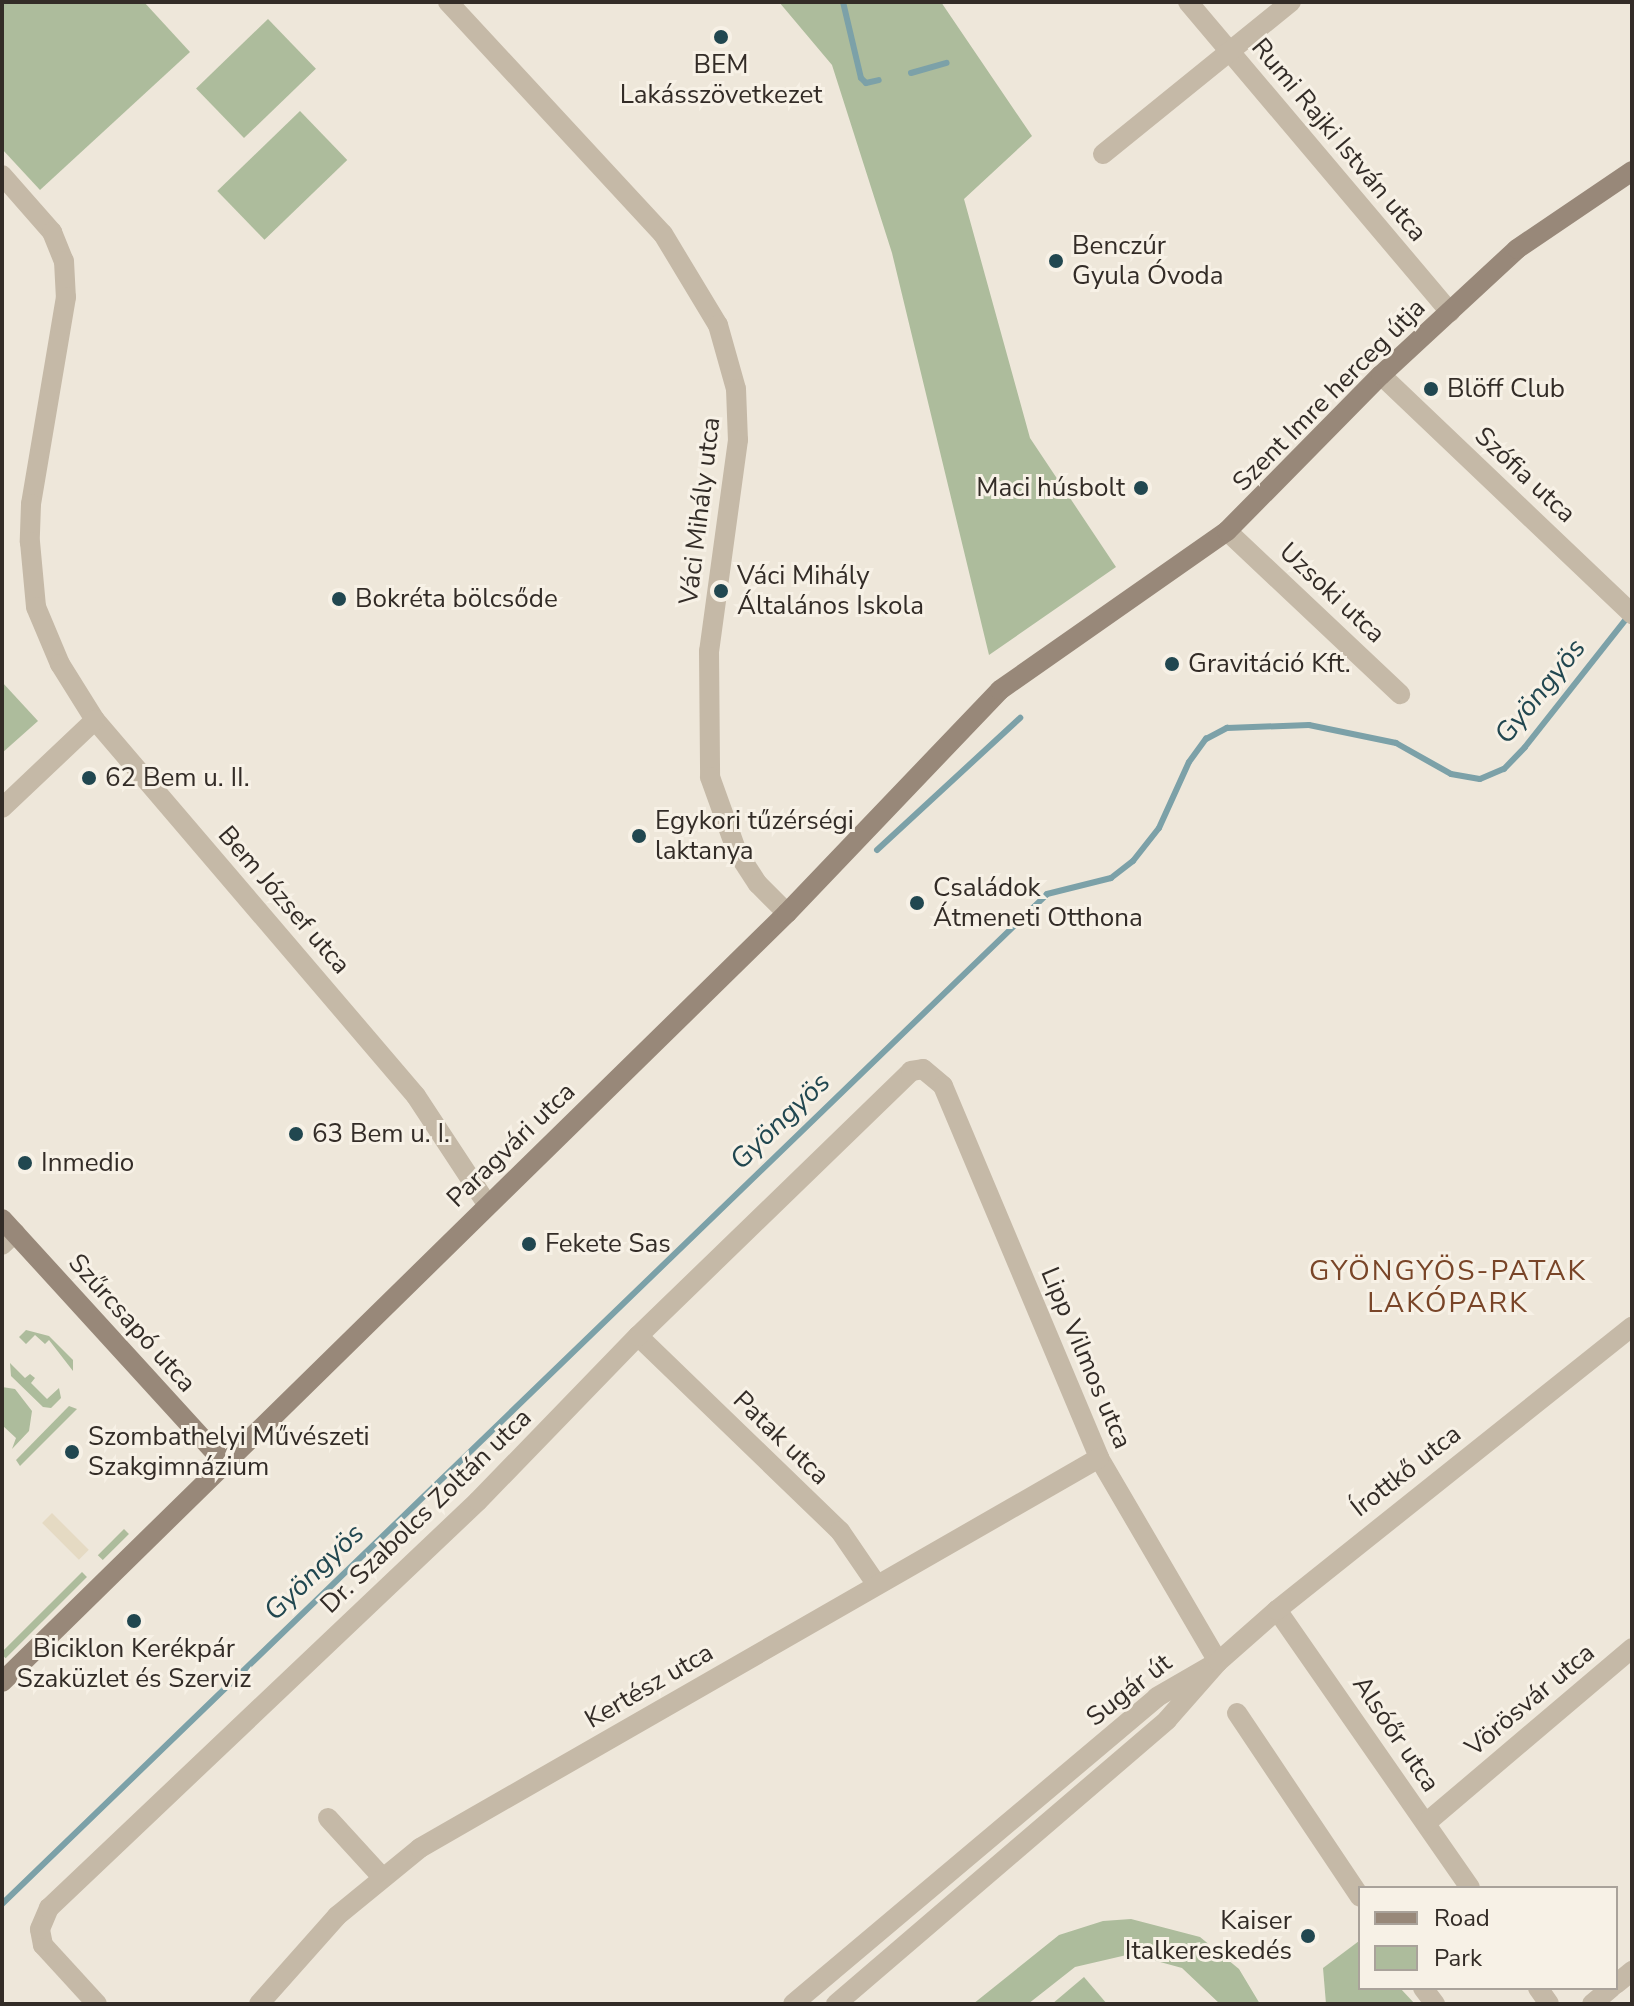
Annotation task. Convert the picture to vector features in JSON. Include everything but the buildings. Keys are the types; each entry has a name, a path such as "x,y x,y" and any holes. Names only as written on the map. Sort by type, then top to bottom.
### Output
{"street":[{"name":"Váci Mihály utca","path":"448,2 663,234 718,325 736,389 738,440 709,651 710,777 737,852 758,884 787,913"},
{"name":"Rumi Rajki István utca","path":"1188,2 1450,312"},
{"path":"1103,154 1232,54 1291,2"},
{"name":"Szent Imre herceg útja","path":"1056,647 1227,531 1381,375 1526,241 1632,171"},
{"name":"Bem József utca","path":"2,175 52,232 64,261 66,297 31,504 31,577 46,634 95,720 416,1096 487,1204"},
{"name":"Szófia utca","path":"1381,375 1632,614"},
{"name":"Uzsoki utca","path":"1227,531 1400,694"},
{"name":"Paragvári utca","path":"2,1682 787,913 1000,690 1056,647"},
{"path":"2,808 95,720"},
{"name":"Dr. Szabolcs Zoltán utca","path":"97,2004 43,1945 40,1929 49,1908 478,1501 638,1336 901,1078 923,1069"},
{"name":"Lipp Vilmos utca","path":"923,1069 943,1086 1099,1458 1218,1662"},
{"name":"Szűrcsapó utca","path":"6,1232 224,1462"},
{"name":"Írottkő utca","path":"1218,1662 1277,1610 1632,1327"},
{"name":"Patak utca","path":"638,1336 840,1531 877,1585"},
{"name":"Kertész utca","path":"259,2004 337,1916 381,1876 420,1848 1099,1458"},
{"name":"Alsóőr utca","path":"1277,1610 1469,1886"},
{"name":"Vörösvár utca","path":"1426,1823 1632,1648"},
{"name":"Sugár út","path":"793,2004 1157,1697 1183,1678 1218,1662"},
{"name":"Sugár út","path":"836,2004 1167,1720 1218,1662"},
{"path":"1237,1713 1358,1894"},
{"path":"328,1818 381,1876"},
{"path":"1592,2004 1609,1990"}],"green space":[{"path":"2,2 144,2 190,52 40,190 2,149"},
{"path":"779,2 941,2 1032,136 964,199 1030,438 1116,567 989,655 892,253 832,65"},
{"path":"268,19 316,69 244,138 196,88"},
{"path":"300,111 347,160 265,240 217,191"},
{"path":"2,682 38,721 2,753"},
{"path":"26,1330 49,1336 73,1360 73,1371 49,1340 45,1344 35,1335 26,1344 19,1337"},
{"path":"10,1363 25,1378 30,1374 35,1378 31,1383 47,1399 59,1388 61,1398 51,1408 43,1407 11,1376"},
{"path":"2,1387 15,1389 32,1411 29,1431 12,1449 16,1438 2,1425"},
{"path":"69,1406 77,1409 20,1466 16,1460"},
{"path":"124,1529 129,1534 103,1560 98,1555"},
{"path":"82,1572 87,1577 6,1658 2,1652"},
{"path":"1131,1919 1200,1937 1239,1969 1260,2004 1220,2004 1182,1968 1131,1954 1075,1967 1028,2004 973,2004 1059,1935 1103,1921"},
{"path":"1358,1942 1358,1990 1402,1990 1415,2004 1326,2004 1323,1968"},
{"path":"1084,1977 1107,2004 1052,2004"}],"shaded area":[{"path":"52,1513 89,1550 79,1560 42,1523"}],"waterway":[{"path":"843,2 861,78 866,83 879,80"},
{"path":"911,73 947,63"},
{"name":"Gyöngyös","path":"2,1904 1047,894 1111,878 1133,861 1159,828 1189,762 1206,739 1227,728 1309,725 1396,743 1451,774 1480,779 1504,769 1525,747 1630,614"},
{"path":"877,850 1020,718"}],"place":[{"name":"BEM Lakásszövetkezet","path":"721,37"},
{"name":"Benczúr Gyula Óvoda","path":"1056,261"},
{"name":"Blöff Club","path":"1431,389"},
{"name":"Maci húsbolt","path":"1141,488"},
{"name":"Váci Mihály Általános Iskola","path":"721,591"},
{"name":"Bokréta bölcsőde","path":"339,599"},
{"name":"Gravitáció Kft.","path":"1172,664"},
{"name":"62 Bem u. II.","path":"89,778"},
{"name":"Egykori tűzérségi laktanya","path":"639,836"},
{"name":"Családok Átmeneti Otthona","path":"917,903"},
{"name":"63 Bem u. I.","path":"296,1134"},
{"name":"Inmedio","path":"25,1163"},
{"name":"Fekete Sas","path":"529,1244"},
{"name":"Szombathelyi Művészeti Szakgimnázium","path":"72,1452"},
{"name":"Biciklon Kerékpár Szaküzlet és Szerviz","path":"134,1621"},
{"name":"Kaiser Italkereskedés","path":"1308,1936"}],"district":[{"name":"GYÖNGYÖS-PATAK LAKÓPARK","path":"1448,1287"}]}
